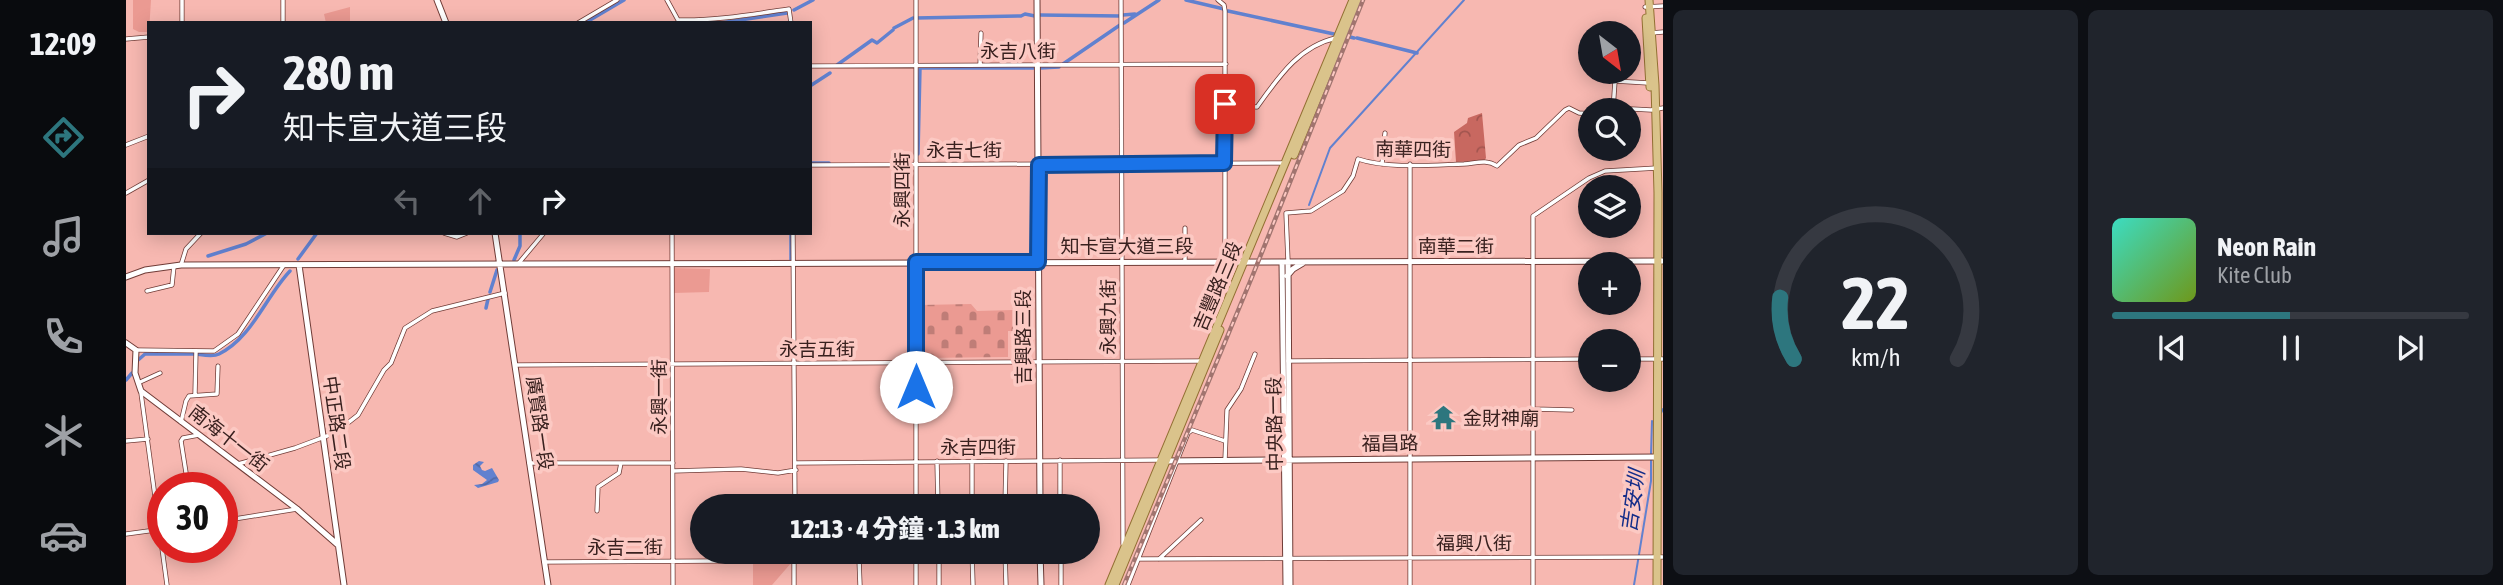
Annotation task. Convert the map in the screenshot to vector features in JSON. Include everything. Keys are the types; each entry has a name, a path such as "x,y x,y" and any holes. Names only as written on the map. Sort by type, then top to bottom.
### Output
{"main road":[{"name":"吉豐路三段","path":"1109,585 1164,461 1353,0"},
{"name":"吉豐路三段","path":"1115,585 1202,361 1358,0"},
{"path":"1647,3 1655,84"},
{"path":"1649,33 1655,84 1655,168 1658,193 1656,585"}],"street":[{"path":"182,21 183,0"},
{"path":"283,0 283,21"},
{"path":"437,0 445,21"},
{"path":"581,21 617,0"},
{"path":"667,0 678,20 733,17 789,9 792,21"},
{"name":"永興四街","path":"916,0 916,494"},
{"name":"吉興路三段","path":"1037,0 1040,494"},
{"name":"永興九街","path":"1121,0 1124,550"},
{"path":"1218,0 1224,5 1226,64 1225,262"},
{"path":"1647,3 1663,8"},
{"path":"1649,33 1663,32"},
{"path":"980,65 981,33"},
{"path":"126,39 147,37"},
{"path":"1225,104 1257,107 1279,76 1296,59 1320,41 1337,37"},
{"path":"1653,61 1663,59"},
{"name":"永吉八街","path":"812,66 1226,64"},
{"path":"1613,98 1615,81 1655,84"},
{"name":"南華四街","path":"1285,262 1286,213 1311,211 1343,191 1353,176 1358,159 1382,164 1464,164 1489,161 1497,166 1519,145 1536,138 1564,110 1569,108 1578,112"},
{"path":"1213,126 1225,120"},
{"path":"1382,164 1385,133"},
{"path":"126,145 147,137"},
{"name":"永吉七街","path":"812,165 1286,163"},
{"path":"1410,164 1410,585"},
{"path":"1533,585 1533,216 1589,178 1605,171 1655,168"},
{"path":"126,192 147,181"},
{"path":"1185,228 1185,261"},
{"path":"147,291 172,285 186,249 199,235"},
{"name":"廣賢路一段","path":"495,235 548,585"},
{"path":"518,264 542,235"},
{"name":"永興一街","path":"672,235 673,585"},
{"path":"793,235 795,494"},
{"name":"知卡宣大道三段","path":"126,276 145,270 178,266 1247,261"},
{"name":"南華二街","path":"1247,261 1658,261"},
{"path":"1268,262 1285,276 1304,262"},
{"name":"中央路一段","path":"1285,262 1288,585"},
{"path":"126,343 136,351 214,351 238,334 284,265"},
{"name":"中正路二段","path":"299,265 344,585"},
{"path":"236,464 335,433 358,415 384,370 391,363 405,328 432,311 505,293"},
{"path":"136,351 134,367 141,391 152,472"},
{"path":"195,394 196,351"},
{"path":"1225,460 1227,410 1241,389 1255,354"},
{"path":"1285,361 1578,359"},
{"name":"永吉五街","path":"516,365 1202,361"},
{"path":"181,422 187,398 195,394 217,394 218,366"},
{"path":"138,383 160,373"},
{"name":"南海十一街","path":"141,391 297,509 338,546"},
{"path":"1534,409 1572,410"},
{"path":"1128,585 1177,460 1192,429 1225,440"},
{"path":"186,472 181,441 183,438 199,435"},
{"path":"126,441 148,439"},
{"name":"福昌路","path":"1164,461 1658,457"},
{"path":"1060,460 1060,494"},
{"path":"937,461 938,494"},
{"path":"972,461 972,494"},
{"path":"1006,461 1006,494"},
{"name":"永吉四街","path":"796,463 1164,461"},
{"path":"529,463 673,463"},
{"path":"597,512 598,487 619,473 621,463"},
{"path":"673,471 741,470 778,473 796,470"},
{"path":"238,518 297,509"},
{"path":"1158,559 1201,520"},
{"path":"126,534 147,531"},
{"name":"福興八街","path":"1138,559 1657,557"},
{"name":"永吉二街","path":"544,562 690,561"},
{"path":"164,563 167,585"},
{"path":"794,564 794,585"},
{"path":"859,564 860,585"},
{"path":"915,564 916,585"},
{"path":"939,564 939,585"},
{"path":"972,564 973,585"},
{"path":"1005,564 1006,585"},
{"path":"1040,564 1041,585"},
{"path":"1061,564 1061,585"}],"green space":[{"path":"133,0 151,0 147,32 133,29"},
{"path":"350,7 350,21 326,21 324,14"},
{"path":"1482,113 1486,158 1484,161 1456,162 1454,132 1467,123 1468,118"},
{"path":"673,268 710,269 709,292 673,293"},
{"path":"971,304 977,311 1013,310 1014,331 1008,331 1008,357 921,358 920,305"},
{"path":"753,564 790,564 772,585 753,585"}],"water":[{"path":"479,461 484,462 480,466 482,470 492,468 498,482 478,488 474,485 487,480 473,470 473,465"}],"waterway":[{"path":"588,21 624,0"},
{"path":"794,10 813,0"},
{"path":"1124,23 1159,0"},
{"path":"1186,0 1224,9"},
{"path":"1309,205 1330,148 1464,0"},
{"path":"1228,11 1334,34"},
{"path":"733,21 787,13"},
{"path":"916,18 1025,14 1035,16"},
{"path":"1123,15 1135,14"},
{"path":"1040,15 1120,16"},
{"path":"894,28 913,18"},
{"path":"1063,64 1120,25"},
{"path":"837,65 872,40 877,43 893,30"},
{"path":"1350,37 1354,38"},
{"path":"1357,38 1417,53"},
{"path":"1040,68 1059,67"},
{"path":"918,154 920,68 1034,68"},
{"path":"812,85 830,73"},
{"path":"812,163 829,163"},
{"path":"208,256 246,244 263,235"},
{"path":"298,259 316,235"},
{"path":"514,260 520,246 520,235"},
{"path":"791,235 791,260"},
{"path":"490,292 497,270"},
{"path":"197,354 217,355 231,347 250,327 290,271"},
{"path":"486,308 488,299"},
{"path":"137,361 145,354 195,354"},
{"path":"126,380 132,373"},
{"name":"吉安圳","path":"1661,413 1663,409"},
{"name":"吉安圳","path":"1651,454 1652,421"},
{"name":"吉安圳","path":"1634,585 1651,481 1651,460"}],"railway":[{"path":"1124,585 1363,0"}],"place":[{"name":"金財神廟","path":"1443,418"}],"route":[{"path":"916,387 916,262 1038,262 1039,165 1224,163 1225,104"}]}
